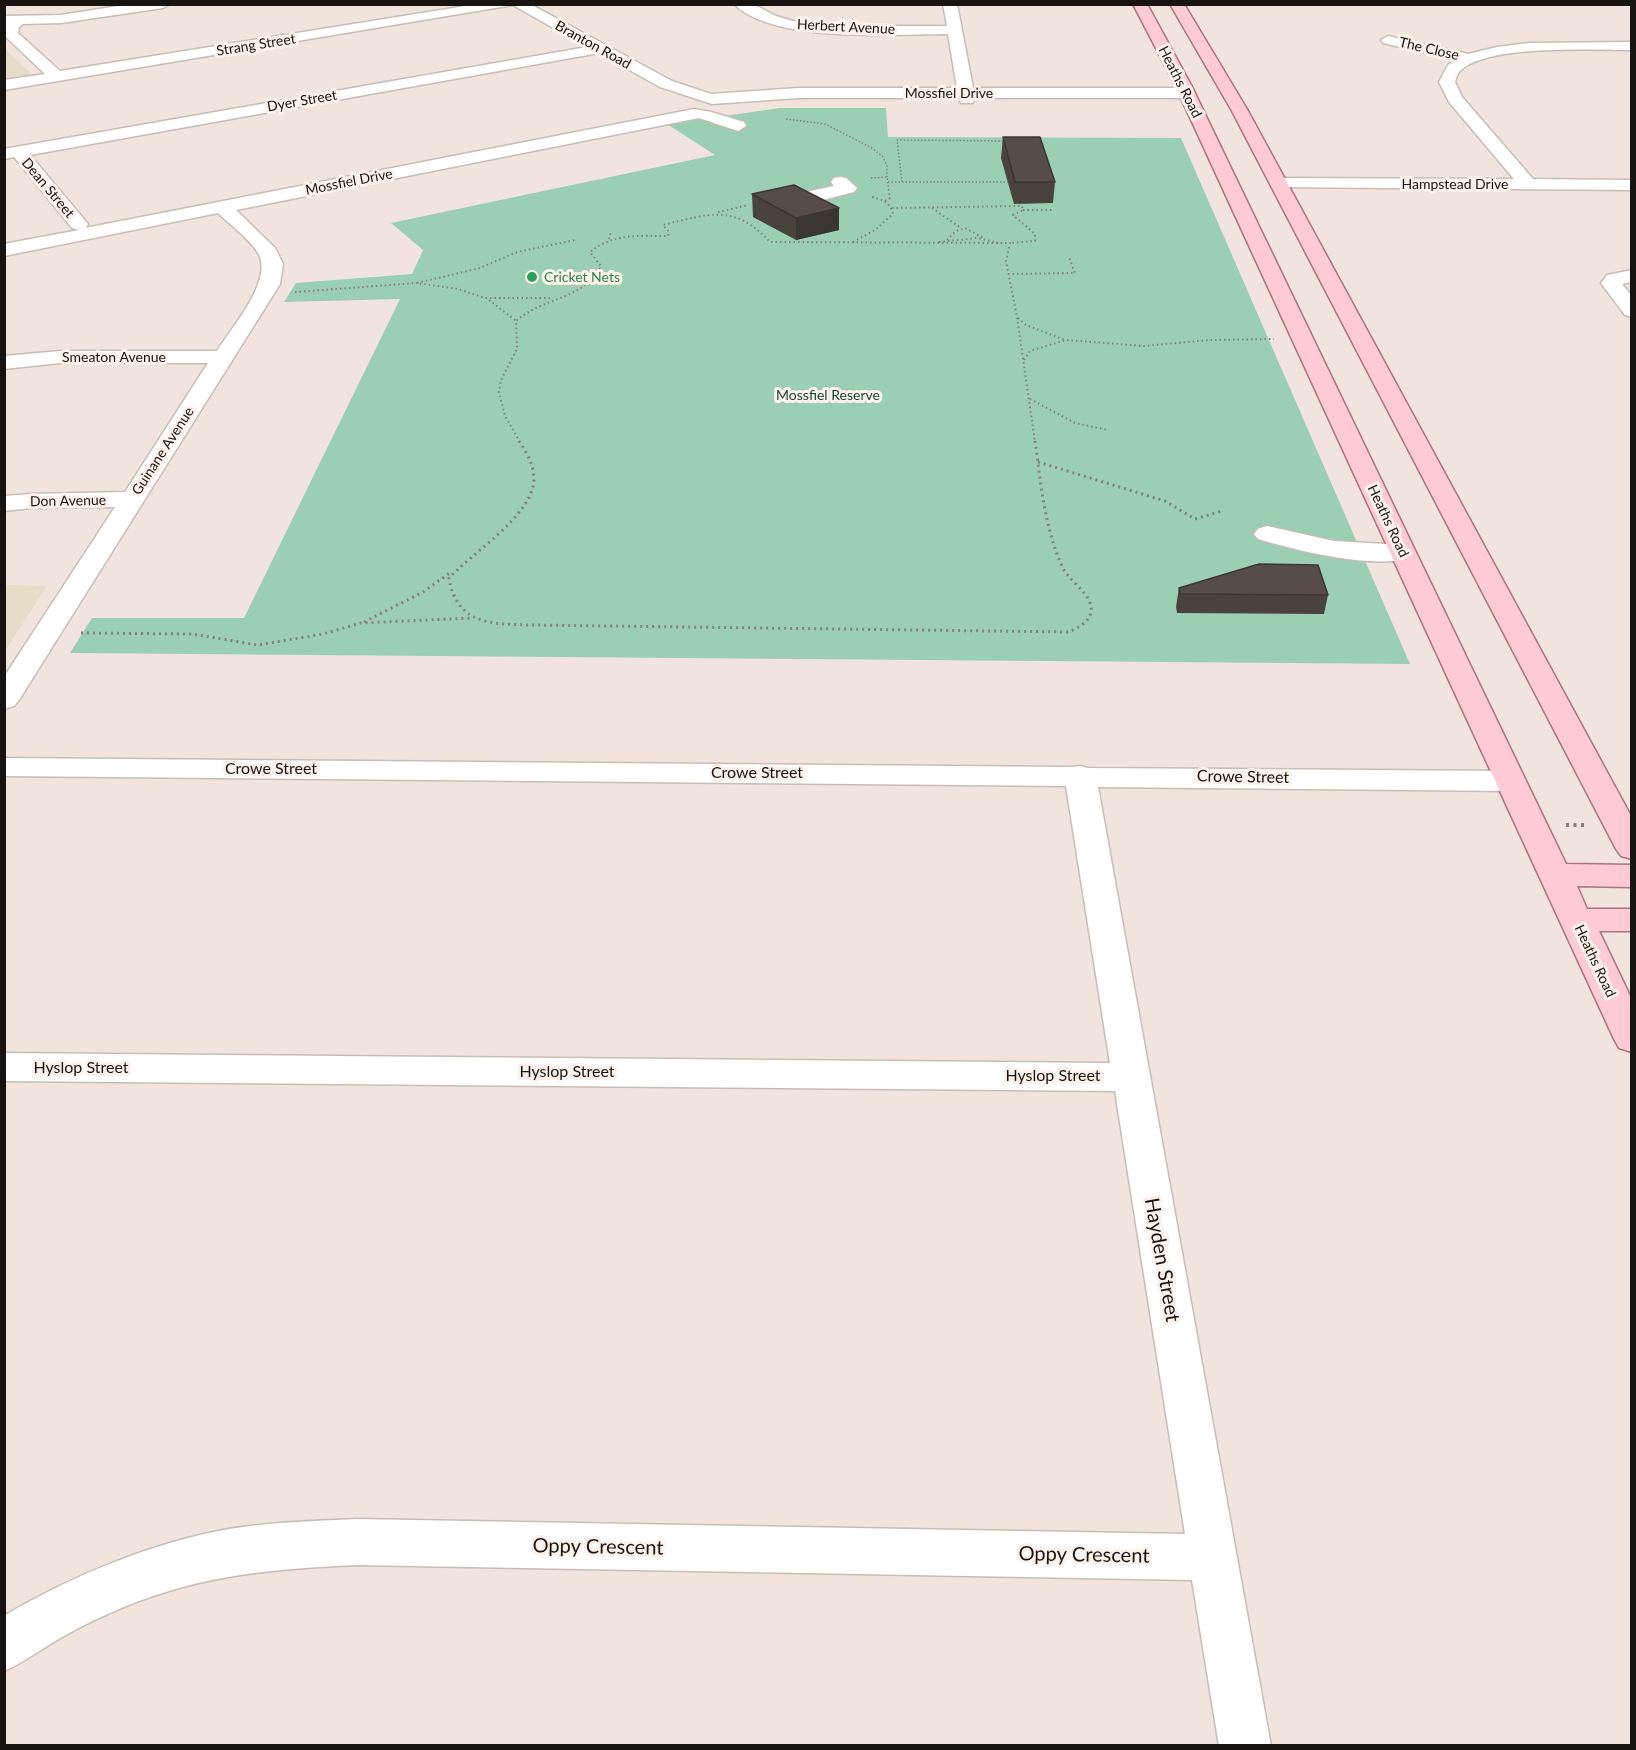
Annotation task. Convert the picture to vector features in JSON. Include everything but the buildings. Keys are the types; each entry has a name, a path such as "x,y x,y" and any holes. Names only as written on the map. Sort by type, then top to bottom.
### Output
{"main road":[{"name":"Heaths Road","path":"1140,4 1189,98 1254,183 1632,849"},
{"name":"Heaths Road","path":"1177,4 1234,98 1254,183 1301,338 1632,1039"},
{"path":"1189,98 1234,98"},
{"path":"1554,876 1632,876"},
{"path":"1575,920 1632,920"}],"street":[{"path":"57,77 11,34 12,20 82,16 164,4"},
{"name":"Strang Street","path":"4,85 507,4"},
{"name":"Branton Road","path":"519,4 666,84 696,106"},
{"name":"Herbert Avenue","path":"741,4 771,19 799,27 840,30 956,30"},
{"path":"950,4 966,97"},
{"name":"The Close","path":"1388,40 1470,59"},
{"path":"1528,184 1455,99 1447,84 1448,75 1456,66 1470,59 1512,48 1632,46"},
{"name":"Dyer Street","path":"11,152 599,49"},
{"name":"Branton Road","path":"666,84 696,106"},
{"name":"Mossfiel Drive","path":"4,239 635,116 780,93 1189,98"},
{"name":"Mossfiel Drive","path":"4,250 222,207 696,106 738,126 729,109 744,104 790,100 966,97"},
{"name":"Dean Street","path":"11,152 79,224"},
{"path":"753,198 792,200 848,188 840,182"},
{"name":"Hampstead Drive","path":"1254,183 1632,185"},
{"name":"Guinane Avenue","path":"4,700 270,284 273,264 265,248 222,207"},
{"path":"1591,272 1623,278"},
{"path":"1623,278 1611,283 1612,288 1632,311"},
{"name":"Smeaton Avenue","path":"4,363 60,357 224,357"},
{"name":"Don Avenue","path":"4,504 31,501 132,499"},
{"path":"1267,534 1319,547 1366,553 1403,553"},
{"name":"Crowe Street","path":"4,767 1080,775 1510,781"},
{"name":"Hayden Street","path":"1080,775 1245,1746"},
{"name":"Hyslop Street","path":"4,1067 1130,1077"},
{"name":"Oppy Crescent","path":"4,1646 26,1630 102,1592 170,1568 228,1552 297,1544 357,1542 1213,1557"}],"path":[{"path":"777,118 825,124 872,148 883,157 887,166 890,198 885,201"},
{"path":"902,182 897,140 1011,142"},
{"path":"867,185 868,178 887,177"},
{"path":"888,182 1008,182"},
{"path":"891,208 1022,206 1023,210"},
{"path":"931,207 962,228 1003,244"},
{"path":"485,298 552,298 578,292 599,274 601,266 590,252 597,245 609,239 668,236 669,232 663,225 715,213 742,218 753,223 770,242 1003,244 1035,241 1035,234 1013,215 1023,210 1053,210"},
{"path":"947,240 955,230 962,228"},
{"path":"609,239 611,231"},
{"path":"935,244 947,240 986,239"},
{"path":"260,300 306,290 417,283 480,268 517,252 575,240"},
{"path":"361,623 472,617 496,624 531,625 1068,632 1084,625 1090,616 1090,603 1063,569 1048,529 1024,360 1005,261 1010,243"},
{"path":"1008,274 1075,273 1069,256"},
{"path":"47,633 192,634 258,645 324,634 361,623 423,592 492,540 515,518 533,488 533,467 499,400 498,383 516,352 519,337 516,321 485,298 458,289 417,283"},
{"path":"516,321 523,313 552,298"},
{"path":"1017,317 1026,325 1066,340 1144,346 1209,340 1301,338"},
{"path":"1024,360 1030,351 1066,340"},
{"path":"1029,399 1075,423 1108,430"},
{"path":"1038,462 1165,501 1195,519 1222,511"},
{"path":"457,568 449,578 450,593 457,606 472,617"}],"shaded area":[{"path":"4,48 31,74 5,80"},
{"path":"4,585 47,586 5,651"}],"green space":[{"name":"Mossfiel Reserve","path":"780,108 886,108 888,137 1181,138 1410,664 70,653 92,618 244,618 400,299 284,302 296,283 412,274 423,250 391,223 715,155 667,124 683,119 704,119"}],"place":[{"name":"Cricket Nets","path":"532,277"}]}
